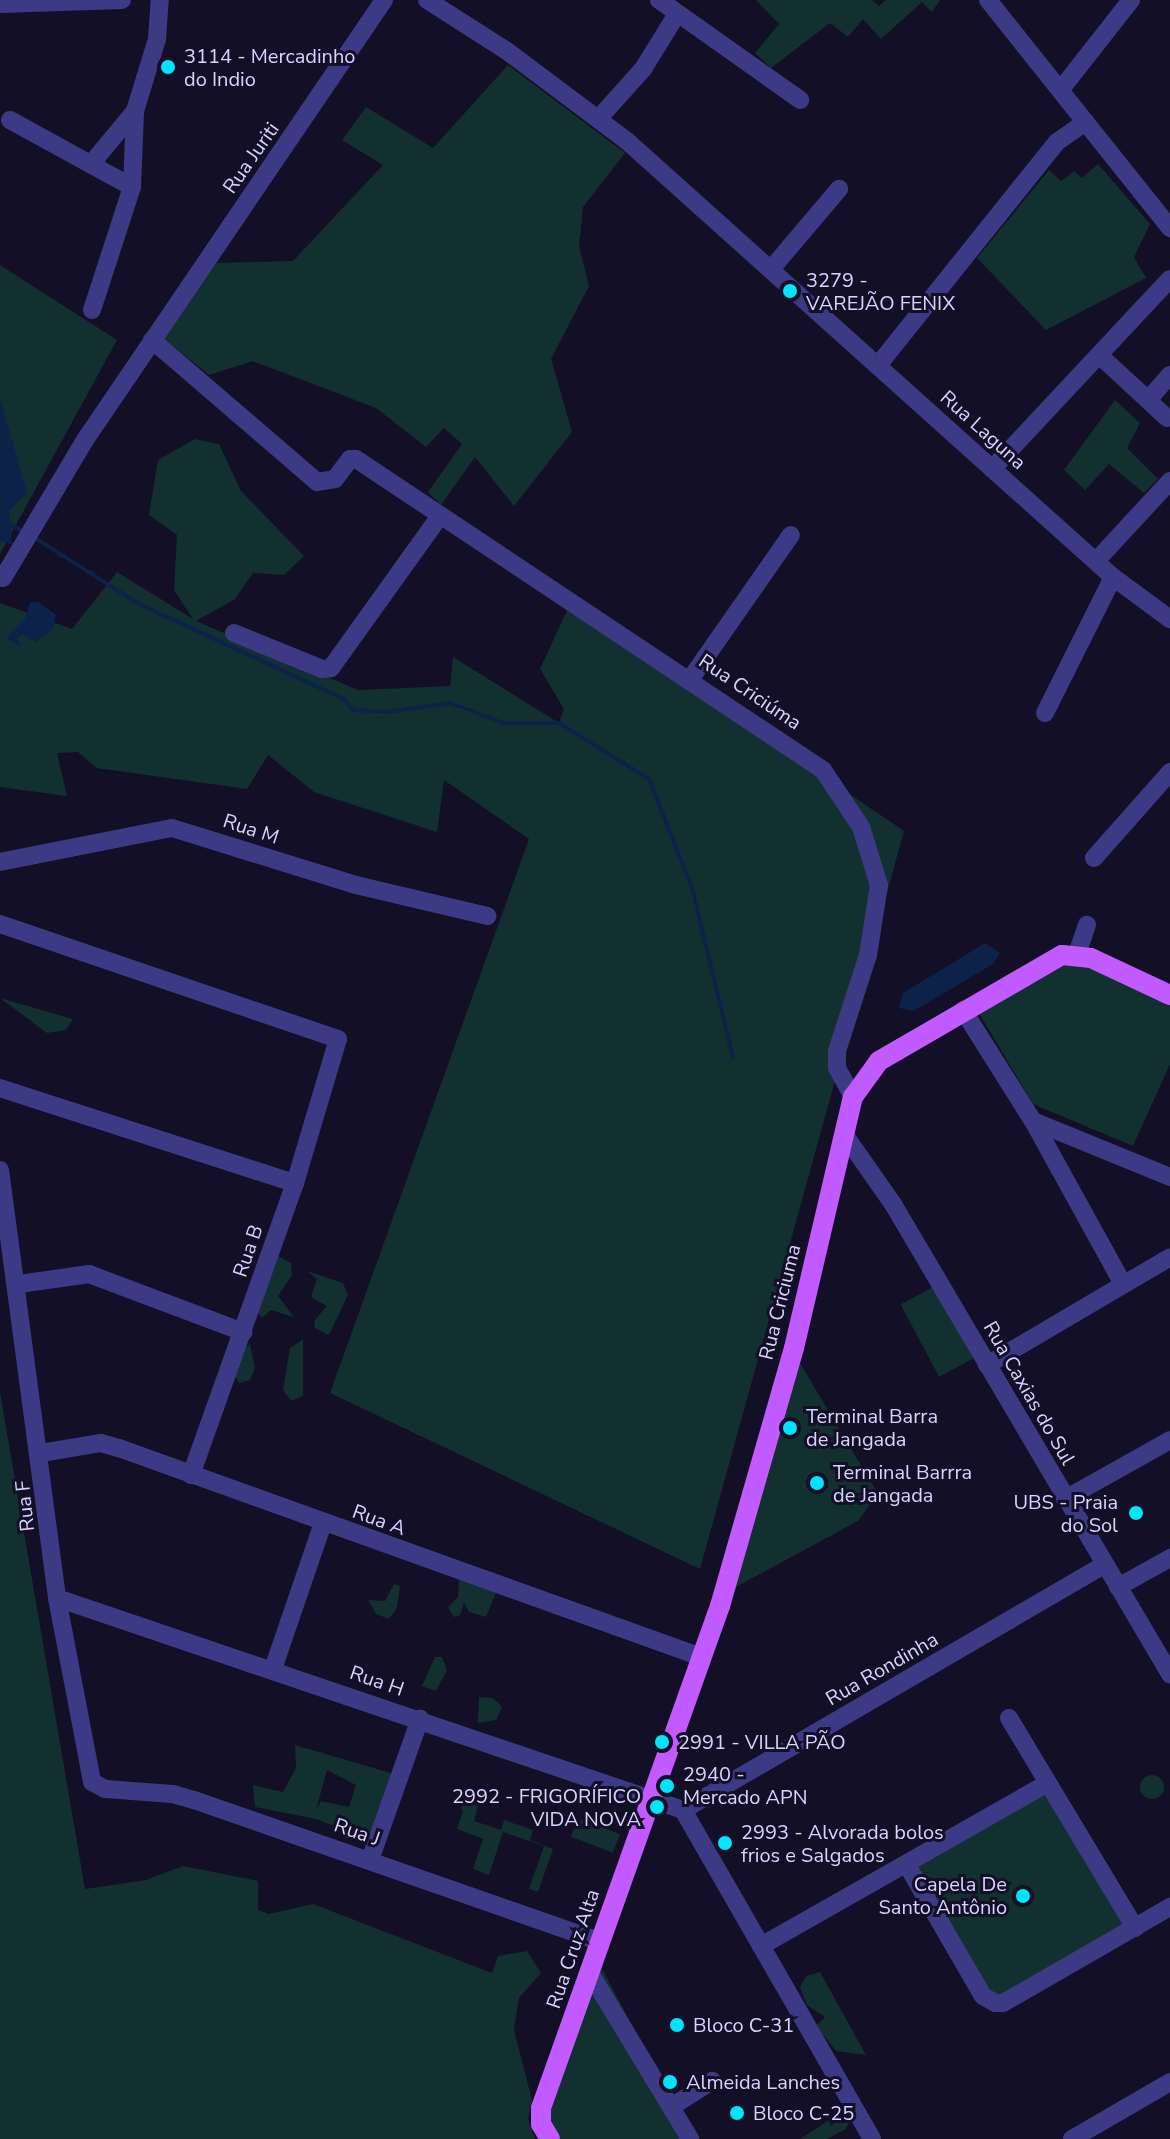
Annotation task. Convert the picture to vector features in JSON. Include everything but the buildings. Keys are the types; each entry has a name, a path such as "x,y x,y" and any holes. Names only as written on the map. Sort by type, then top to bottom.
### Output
{"main road":[{"name":"Rua Criciuma","path":"662,1775 720,1606 794,1348 853,1097 879,1061 1047,961 1077,954"},
{"path":"1077,954 1170,995"},
{"name":"Rua Cruz Alta","path":"550,2139 541,2124 541,2108 662,1775"}],"street":[{"path":"0,4 122,0"},
{"path":"92,310 132,187 135,111 157,39 160,0"},
{"name":"Rua Juriti","path":"3,578 152,340 384,0"},
{"name":"Rua Laguna","path":"427,0 599,118 772,268 1113,577 1170,619"},
{"path":"659,0 800,100"},
{"path":"988,0 1062,88 1170,228"},
{"path":"1062,88 1131,0"},
{"path":"599,118 643,69 677,14"},
{"path":"91,164 135,111"},
{"path":"10,120 132,187"},
{"path":"879,364 1057,142 1086,122"},
{"path":"772,268 839,189"},
{"path":"992,469 1170,279"},
{"name":"Rua Criciúma","path":"152,340 317,482 335,479 350,459 356,459 823,770 850,805 870,850 879,898 868,955 837,1051 837,1068 853,1097"},
{"path":"1099,355 1167,418"},
{"path":"1148,400 1170,375"},
{"path":"1096,561 1170,481"},
{"path":"234,633 322,669 331,668 440,516"},
{"path":"689,681 791,535"},
{"path":"1045,713 1113,577"},
{"path":"1094,858 1170,772"},
{"name":"Rua M","path":"0,862 172,828 356,885 487,916"},
{"name":"Rua B","path":"0,924 338,1039 295,1183 191,1475"},
{"path":"1077,954 1087,925"},
{"path":"963,1010 1033,1121 1123,1284"},
{"path":"0,1088 295,1183"},
{"path":"1033,1121 1170,1177"},
{"name":"Rua Caxias do Sul","path":"846,1137 893,1204 1170,1674"},
{"name":"Rua F","path":"0,1170 19,1284 57,1598 95,1786"},
{"path":"987,1365 1170,1257"},
{"path":"19,1284 89,1274 243,1332"},
{"path":"1065,1499 1170,1440"},
{"name":"Rua A","path":"41,1453 101,1443 701,1657"},
{"path":"273,1669 323,1523"},
{"path":"1118,1587 1170,1558"},
{"name":"Rua Rondinha","path":"683,1810 1104,1565"},
{"name":"Rua H","path":"57,1598 683,1810"},
{"path":"1009,1718 1135,1928"},
{"path":"370,1860 420,1719"},
{"path":"761,1946 1048,1783"},
{"name":"Rua J","path":"95,1786 173,1794 600,1941"},
{"path":"683,1810 872,2139"},
{"path":"907,1865 983,1996 995,2003 1003,2003 1170,1907"},
{"path":"590,1973 690,2139"},
{"path":"671,2107 712,2081"},
{"path":"1072,2139 1170,2082"}],"green space":[{"path":"756,0 872,0 879,6 886,0 940,0 932,12 922,2 881,39 863,19 848,37 830,23 771,68 755,53 779,24"},
{"path":"508,65 625,153 583,207 579,246 589,286 551,359 572,432 514,506 475,457 441,505 428,492 462,444 444,428 426,447 376,408 253,361 209,375 163,338 213,263 293,261 383,165 342,140 366,107 433,148"},
{"path":"1098,164 1150,224 1134,257 1146,278 1046,330 977,258 1049,170 1061,181 1074,171 1082,178"},
{"path":"0,265 117,340 0,554"},
{"path":"1115,400 1140,423 1127,448 1158,479 1144,493 1109,464 1085,490 1064,470"},
{"path":"195,439 219,444 241,491 304,556 284,575 253,573 235,599 196,621 358,690 450,686 453,657 559,723 564,709 540,669 570,604 904,831 700,1569 330,1393 529,839 444,780 437,832 314,792 268,755 247,789 97,768 78,752 57,753 67,796 0,787 0,603 72,629 117,572 193,619 174,590 177,535 149,515 158,460"},
{"path":"1070,948 1170,988 1170,1064 1133,1146 1033,1104 971,1000"},
{"path":"0,998 73,1019 66,1030 47,1033"},
{"path":"275,1255 291,1263 292,1275 278,1296 294,1317 271,1310 262,1318 255,1309"},
{"path":"307,1271 343,1283 348,1295 329,1335 315,1328 314,1321 327,1306 311,1297 317,1279"},
{"path":"935,1286 973,1358 939,1377 901,1304"},
{"path":"303,1339 303,1396 291,1401 283,1390 290,1348"},
{"path":"250,1344 255,1368 250,1380 239,1383 232,1372 238,1354"},
{"name":"Terminal Barrra de Jangada","path":"797,1358 878,1494 858,1521 732,1589"},
{"path":"0,1392 85,1889 146,1880 183,1866 258,1881 258,1910 269,1914 313,1904 492,1973 498,1956 527,1951 541,1973 519,1998 514,2030 532,2100 528,2119 535,2139 0,2139"},
{"path":"459,1575 486,1583 496,1593 486,1617 469,1612 464,1603 460,1615 454,1617 448,1607 458,1597"},
{"path":"394,1584 400,1586 397,1608 389,1619 376,1614 368,1600 385,1601"},
{"path":"435,1657 442,1657 447,1670 436,1691 422,1686"},
{"path":"479,1697 493,1698 502,1707 496,1720 478,1723"},
{"path":"295,1745 394,1774 373,1842 316,1819 255,1807 253,1785 283,1792 296,1768","holes":["327,1770 356,1785 349,1807 321,1801 316,1810"]},
{"path":"1152,1775 1161,1778 1164,1787 1161,1796 1152,1799 1143,1796 1140,1787 1143,1778"},
{"path":"1048,1783 1135,1928 995,2012 908,1867"},
{"path":"456,1798 478,1806 474,1821 501,1830 504,1820 533,1830 530,1840 553,1849 538,1892 529,1889 544,1846 503,1832 489,1875 473,1869 483,1839 457,1829 463,1811"},
{"path":"578,1818 620,1834 613,1853 571,1837"},
{"path":"599,1963 692,2139 552,2139 545,2127"},
{"path":"820,1972 866,2055 836,2051 816,2026 825,2017 807,2005 800,1987 806,1976"},
{"path":"843,2111 850,2121 846,2129 827,2139 800,2139"}],"water":[{"path":"0,399 27,493 9,511 12,544 0,541"},
{"path":"30,602 38,602 56,615 53,629 36,642 23,634 17,638 21,647 6,638 25,619"},
{"path":"985,943 1000,953 993,964 914,1011 899,1008 903,993"}],"waterway":[{"path":"0,519 24,532"},
{"path":"32,536 137,603 342,698 354,710 387,712 450,703 503,723 559,723 649,779 692,888 733,1057"}],"place":[{"name":"3114 - Mercadinho do Indio","path":"168,67"},
{"name":"3279 - VAREJÃO FENIX","path":"790,291"},
{"name":"Terminal Barra de Jangada","path":"790,1428"},
{"name":"Terminal Barrra de Jangada","path":"817,1483"},
{"name":"UBS - Praia do Sol","path":"1136,1513"},
{"name":"2991 - VILLA PÃO","path":"662,1742"},
{"name":"2940 - Mercado APN","path":"667,1786"},
{"name":"2992 - FRIGORÍFICO VIDA NOVA","path":"657,1807"},
{"name":"2993 - Alvorada bolos frios e Salgados","path":"725,1843"},
{"name":"Capela De Santo Antônio","path":"1023,1896"},
{"name":"Bloco C-31","path":"677,2025"},
{"name":"Almeida Lanches","path":"670,2082"},
{"name":"Bloco C-25","path":"737,2113"}]}
